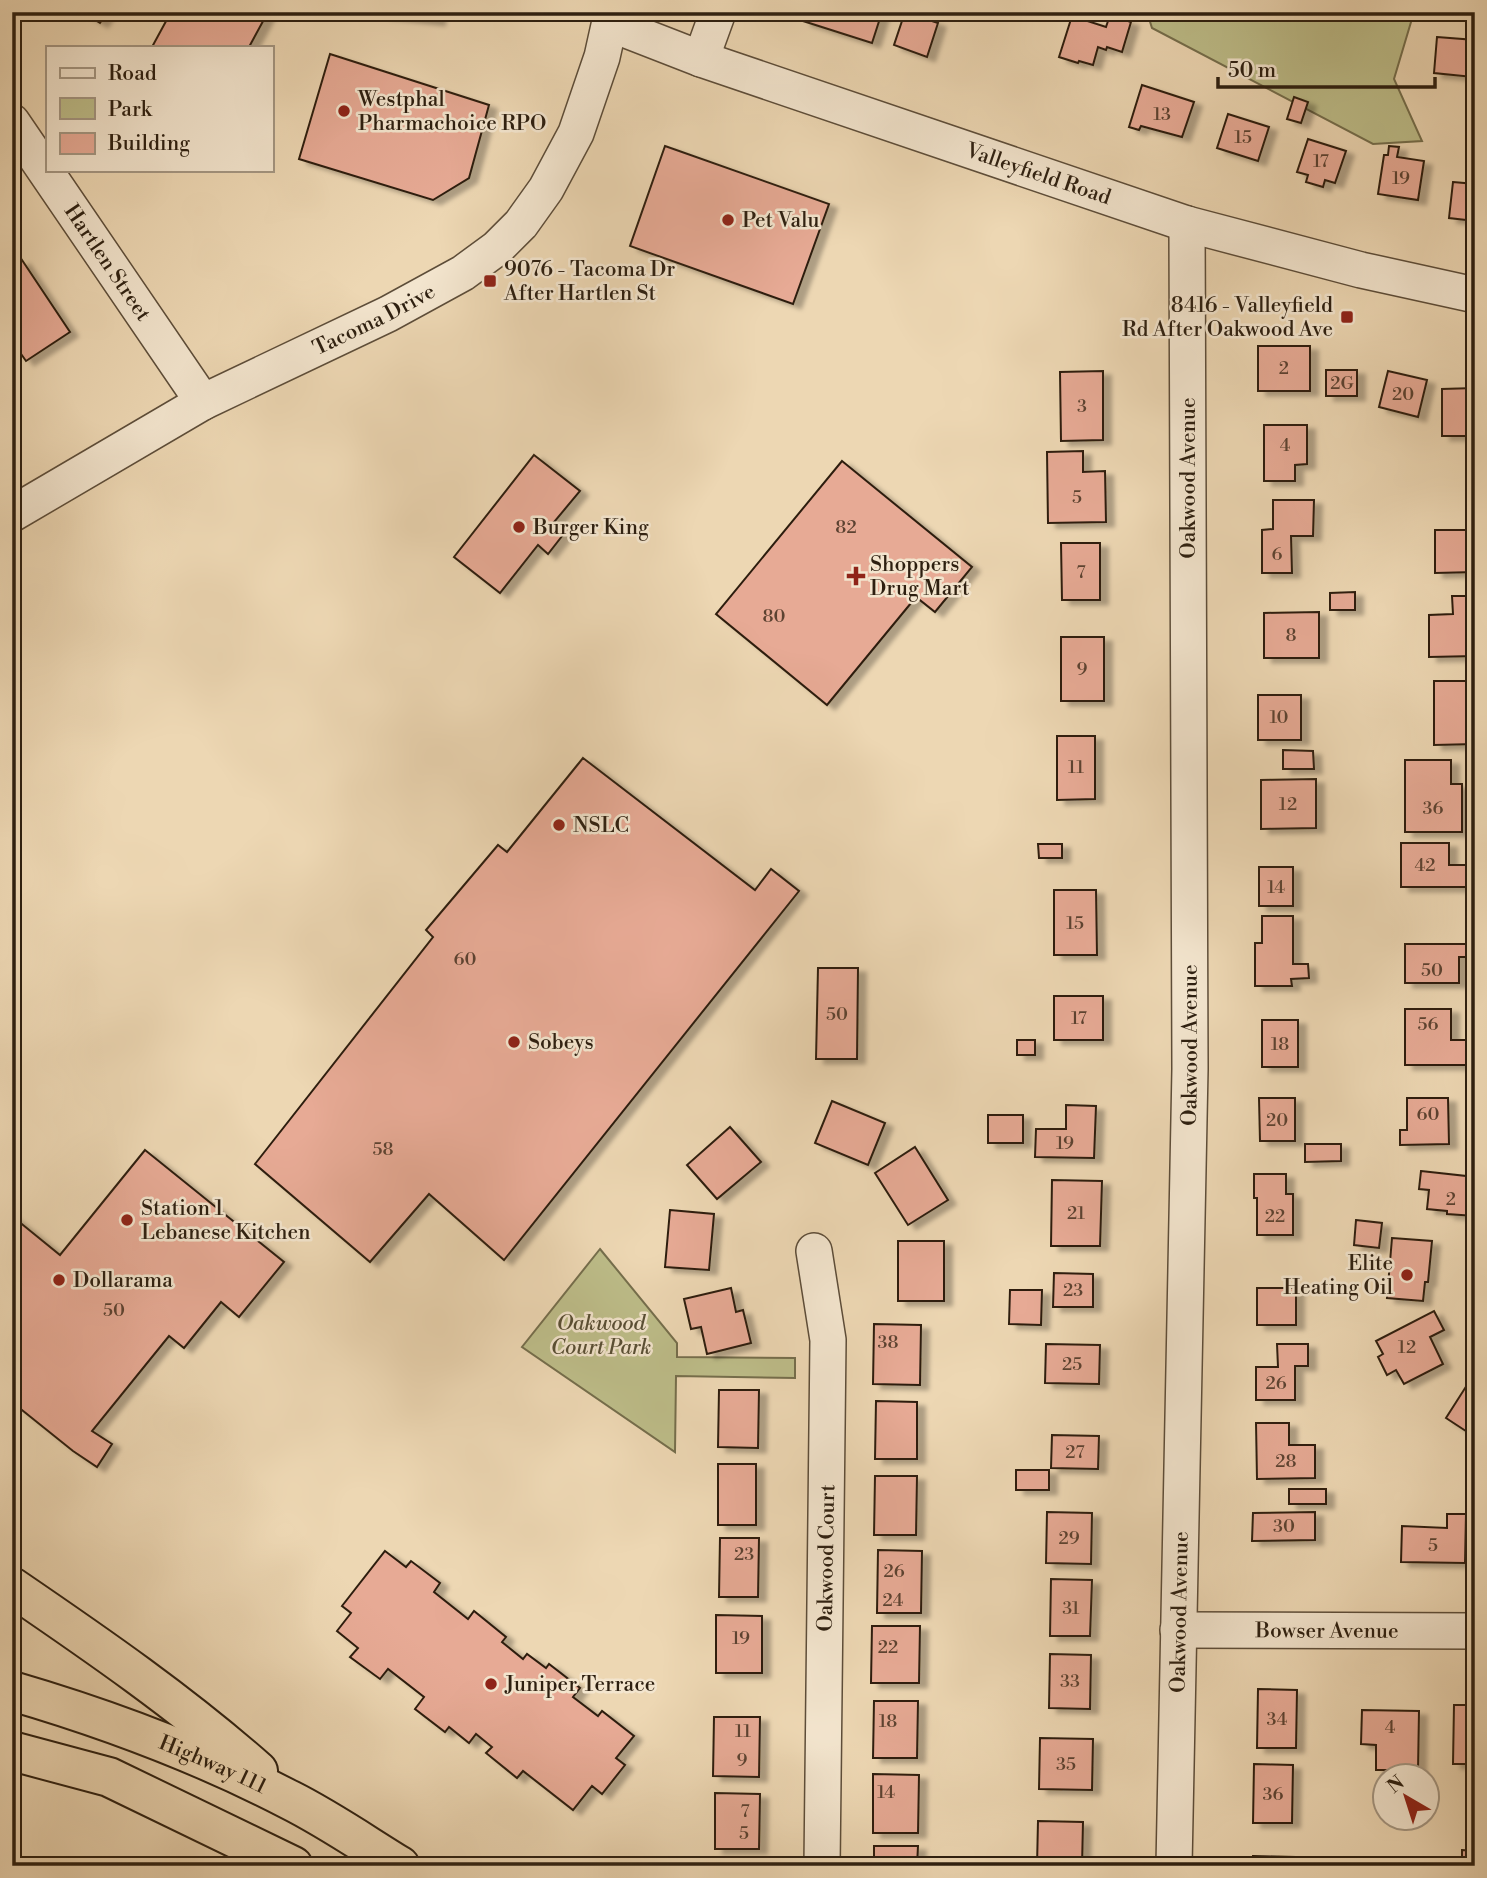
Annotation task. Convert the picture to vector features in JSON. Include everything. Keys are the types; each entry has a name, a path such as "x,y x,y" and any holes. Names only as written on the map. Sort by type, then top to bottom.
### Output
{"highway":[{"path":"12,1587 90,1640 208,1727 291,1800"},
{"name":"Highway 111","path":"12,1691 176,1746 291,1800 400,1866"},
{"path":"12,1751 109,1777 293,1866"}],"street":[{"path":"701,59 718,12"},
{"name":"Valleyfield Road","path":"612,18 701,59 1187,224 1361,270 1475,295"},
{"name":"Tacoma Drive","path":"12,514 203,402 388,314 463,273 497,248 521,224 546,189 573,139 612,18"},
{"name":"Hartlen Street","path":"12,122 46,172"},
{"name":"Hartlen Street","path":"46,172 203,402"},
{"name":"Oakwood Avenue","path":"1174,1866 1190,1069 1187,224"},
{"name":"Oakwood Court","path":"814,1251 828,1340 822,1866"},
{"name":"Bowser Avenue","path":"1178,1630 1475,1631"}],"green space":[{"path":"1147,12 1414,12 1394,79 1422,141 1373,144 1152,28"},
{"name":"Oakwood Court Park","path":"600,1249 677,1343 677,1357 795,1358 795,1378 676,1376 675,1452 522,1347"}],"building":[{"path":"82,12 107,12 100,23"},
{"path":"171,12 268,12 250,46 153,46"},
{"path":"382,12 438,12 437,21"},
{"path":"805,12 882,12 872,43 803,21"},
{"path":"905,12 938,23 927,57 894,45"},
{"path":"1110,15 1131,22 1122,52 1098,47 1093,65 1059,57 1072,16 1106,27"},
{"path":"1437,37 1475,40 1473,77 1434,73"},
{"path":"330,54 489,105 469,178 433,200 299,159"},
{"path":"1142,85 1194,102 1182,137 1141,126 1139,130 1129,127"},
{"path":"1294,97 1308,102 1301,123 1287,119"},
{"path":"1228,114 1269,127 1258,161 1217,148"},
{"path":"1308,139 1346,151 1335,183 1325,180 1323,187 1306,182 1308,175 1297,172"},
{"path":"665,146 829,204 793,304 630,246"},
{"path":"1389,146 1399,147 1397,157 1424,161 1418,200 1378,194 1384,155 1388,155"},
{"path":"1453,182 1475,184 1475,221 1449,218"},
{"path":"22,260 70,332 26,361 12,341 12,267"},
{"path":"1258,346 1310,346 1310,391 1258,391"},
{"path":"1326,370 1357,370 1357,396 1326,396"},
{"path":"1103,371 1103,440 1061,441 1060,372"},
{"path":"1388,371 1427,380 1418,417 1379,407"},
{"path":"1475,388 1475,436 1442,436 1442,389"},
{"path":"1264,425 1307,425 1307,464 1295,465 1295,481 1264,481"},
{"path":"1083,451 1083,472 1105,471 1106,522 1048,523 1047,452"},
{"name":"Burger King","path":"534,455 580,491 554,522 566,531 548,554 538,545 500,593 454,557"},
{"name":"Shoppers Drug Mart","path":"842,461 972,567 935,612 916,597 827,705 716,614"},
{"path":"1273,500 1314,500 1313,536 1291,536 1292,573 1262,573 1262,530 1273,529"},
{"path":"1435,530 1475,530 1475,572 1435,573"},
{"path":"1061,543 1100,543 1100,600 1062,600"},
{"path":"1355,592 1355,610 1330,610 1330,593"},
{"path":"1452,596 1475,596 1475,656 1429,657 1429,615 1453,614"},
{"path":"1319,612 1319,658 1264,658 1264,613"},
{"path":"1061,637 1104,637 1104,701 1061,701"},
{"path":"1434,681 1475,681 1475,744 1434,745"},
{"path":"1258,695 1301,695 1301,740 1258,740"},
{"path":"1057,736 1095,736 1095,799 1057,800"},
{"path":"1283,750 1313,751 1314,769 1283,769"},
{"name":"Sobeys","path":"583,758 755,890 771,869 799,891 504,1260 429,1194 370,1262 255,1164 433,937 426,930 498,845 507,852"},
{"path":"1405,760 1451,760 1451,784 1462,784 1462,832 1405,832"},
{"path":"1316,779 1316,828 1261,829 1261,780"},
{"path":"1401,843 1449,843 1449,865 1475,865 1475,887 1401,887"},
{"path":"1038,844 1062,844 1062,858 1039,858"},
{"path":"1259,867 1293,867 1293,906 1259,906"},
{"path":"1054,890 1096,890 1097,955 1054,955"},
{"path":"1262,916 1293,916 1293,964 1308,964 1309,978 1291,979 1292,986 1255,986 1255,943 1262,943"},
{"path":"1405,944 1475,944 1475,957 1459,957 1459,983 1405,983"},
{"path":"818,968 858,968 857,1059 816,1059"},
{"path":"1054,996 1103,996 1103,1040 1054,1040"},
{"path":"1405,1009 1451,1009 1451,1040 1468,1040 1468,1065 1405,1065"},
{"path":"1262,1020 1298,1020 1298,1067 1262,1067"},
{"path":"1017,1040 1035,1040 1035,1055 1017,1055"},
{"path":"1259,1098 1295,1098 1295,1141 1260,1141"},
{"path":"1407,1098 1448,1098 1449,1144 1400,1145 1400,1130 1407,1130"},
{"path":"832,1101 885,1123 868,1165 815,1143"},
{"path":"1066,1105 1096,1106 1094,1158 1035,1157 1036,1129 1066,1129"},
{"path":"988,1115 1023,1115 1023,1143 988,1143"},
{"path":"730,1127 761,1162 717,1199 687,1165"},
{"path":"1305,1144 1341,1144 1341,1161 1305,1162"},
{"path":"915,1147 948,1200 908,1225 875,1173"},
{"path":"145,1150 284,1262 239,1317 221,1302 184,1348 169,1336 92,1431 112,1444 97,1467 12,1402 12,1216 60,1255"},
{"path":"1421,1171 1475,1177 1475,1216 1427,1209 1429,1190 1419,1189"},
{"path":"1254,1174 1286,1174 1286,1194 1293,1194 1293,1235 1257,1235"},
{"path":"1052,1180 1102,1181 1100,1246 1051,1246"},
{"path":"670,1210 714,1214 709,1270 665,1267"},
{"path":"1356,1220 1382,1223 1379,1248 1354,1245"},
{"path":"1392,1238 1432,1241 1428,1282 1425,1282 1423,1301 1387,1298"},
{"path":"898,1241 944,1241 944,1301 898,1301"},
{"path":"1054,1273 1093,1274 1093,1307 1053,1307"},
{"path":"731,1288 736,1312 743,1310 751,1343 707,1354 701,1327 691,1329 684,1299"},
{"path":"1257,1288 1296,1288 1296,1325 1257,1325"},
{"path":"1010,1290 1042,1290 1041,1325 1009,1324"},
{"path":"1434,1311 1444,1330 1430,1337 1443,1364 1404,1384 1396,1370 1387,1375 1378,1357 1383,1354 1376,1341"},
{"path":"874,1324 921,1325 920,1385 873,1384"},
{"path":"1046,1344 1100,1345 1099,1384 1045,1383"},
{"path":"1277,1344 1308,1344 1308,1366 1295,1366 1295,1400 1256,1400 1256,1367 1278,1367"},
{"path":"1467,1385 1475,1390 1475,1437 1446,1418"},
{"path":"719,1390 759,1390 758,1448 718,1447"},
{"path":"876,1401 917,1402 917,1459 875,1459"},
{"path":"1256,1423 1289,1423 1289,1445 1315,1445 1315,1478 1257,1479"},
{"path":"1052,1435 1099,1436 1098,1469 1051,1468"},
{"path":"718,1464 756,1464 756,1525 718,1525"},
{"path":"1016,1470 1049,1470 1049,1490 1016,1490"},
{"path":"875,1476 917,1476 916,1535 874,1535"},
{"path":"1289,1489 1326,1489 1326,1504 1289,1504"},
{"path":"1047,1512 1092,1513 1091,1564 1046,1563"},
{"path":"1315,1512 1315,1540 1252,1541 1253,1513"},
{"path":"1447,1514 1466,1514 1465,1563 1401,1562 1402,1526 1447,1528"},
{"path":"720,1538 759,1538 758,1597 719,1597"},
{"path":"878,1550 922,1551 921,1613 877,1613"},
{"name":"Juniper Terrace","path":"385,1551 406,1567 411,1561 440,1583 434,1592 468,1619 474,1611 506,1637 502,1642 523,1659 527,1654 546,1668 549,1664 580,1688 573,1697 598,1716 602,1711 634,1736 616,1758 625,1765 602,1794 592,1786 573,1810 523,1771 517,1778 486,1753 492,1747 476,1734 469,1743 449,1727 445,1732 415,1709 424,1697 388,1669 380,1679 350,1657 358,1648 337,1631 351,1613 342,1606"},
{"path":"1051,1579 1092,1580 1090,1636 1050,1636"},
{"path":"716,1615 762,1616 762,1673 716,1673"},
{"path":"872,1626 920,1626 919,1683 871,1683"},
{"path":"1050,1654 1091,1655 1090,1709 1049,1708"},
{"path":"1258,1689 1297,1690 1296,1748 1257,1748"},
{"path":"874,1701 918,1701 917,1758 873,1758"},
{"path":"1454,1705 1475,1705 1475,1764 1453,1764"},
{"path":"1362,1710 1419,1711 1418,1762 1376,1762 1376,1745 1361,1744"},
{"path":"714,1717 760,1717 759,1777 713,1776"},
{"path":"1040,1738 1093,1739 1092,1790 1039,1789"},
{"path":"1254,1764 1293,1765 1292,1823 1253,1823"},
{"path":"873,1774 919,1775 918,1833 873,1833"},
{"path":"715,1793 760,1794 759,1849 715,1849"},
{"path":"1038,1821 1083,1822 1082,1866 1037,1866"},
{"path":"874,1846 918,1846 917,1866 874,1866"},
{"path":"1462,1850 1475,1851 1475,1866 1462,1866"},
{"path":"1253,1856 1295,1857 1295,1866 1253,1866"}],"place":[{"name":"Westphal Pharmachoice RPO","path":"344,111"},
{"name":"Pet Valu","path":"728,220"},
{"name":"9076 - Tacoma Dr After Hartlen St","path":"490,281"},
{"name":"8416 - Valleyfield Rd After Oakwood Ave","path":"1347,317"},
{"name":"Burger King","path":"519,527"},
{"name":"Shoppers Drug Mart","path":"856,576"},
{"name":"NSLC","path":"559,825"},
{"name":"Sobeys","path":"514,1042"},
{"name":"Station 1 Lebanese Kitchen","path":"127,1220"},
{"name":"Elite Heating Oil","path":"1407,1275"},
{"name":"Dollarama","path":"59,1280"},
{"name":"Juniper Terrace","path":"491,1684"}]}
